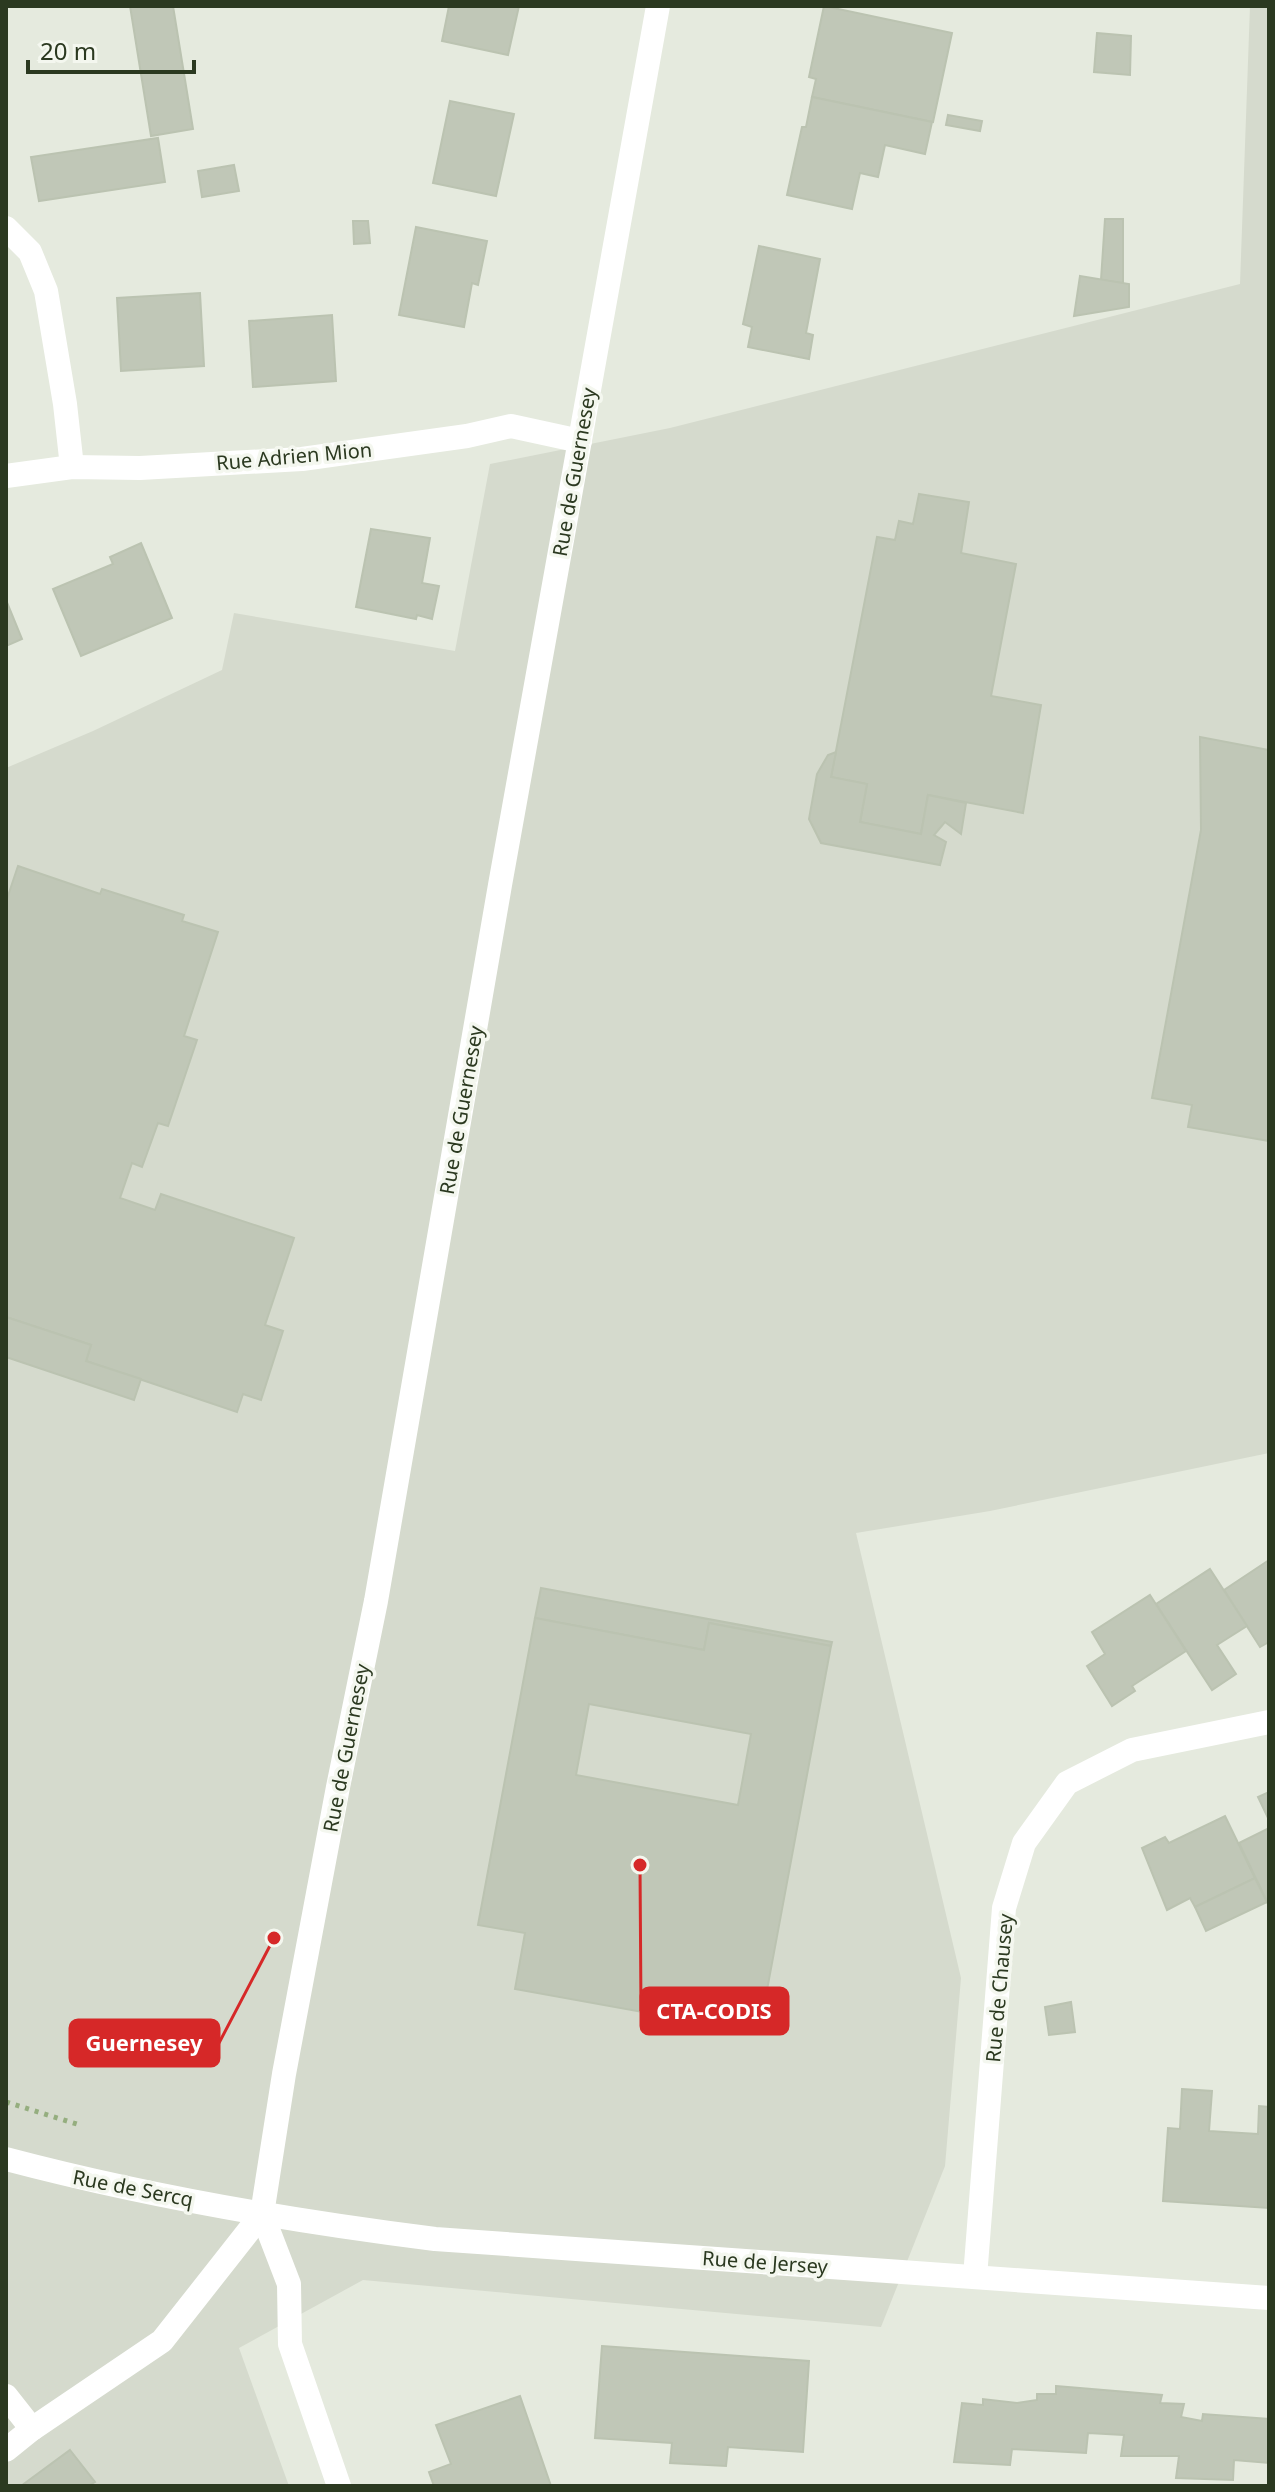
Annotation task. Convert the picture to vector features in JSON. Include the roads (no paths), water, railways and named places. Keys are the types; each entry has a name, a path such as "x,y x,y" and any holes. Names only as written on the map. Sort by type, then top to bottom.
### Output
{"street":[{"name":"Rue de Guernesey","path":"262,2214 303,1973 376,1601 658,6"},
{"path":"6,228 30,252 46,291 72,467"},
{"name":"Rue Adrien Mion","path":"6,476 72,467 140,468 302,459 467,436 511,426 580,441"},
{"name":"Rue de Chausey","path":"975,2277 1004,1908 1024,1843 1067,1783 1132,1750 1269,1722"},
{"name":"Rue de Sercq","path":"6,2159 69,2176 262,2214"},
{"path":"6,2450 162,2341 262,2214"},
{"path":"262,2214 289,2284 290,2344 339,2486"},
{"name":"Rue de Jersey","path":"262,2214 435,2239 1269,2298"},
{"path":"6,2396 32,2429"}],"place":[{"name":"CTA-CODIS","path":"640,1865"},
{"name":"Guernesey","path":"274,1938"}]}
